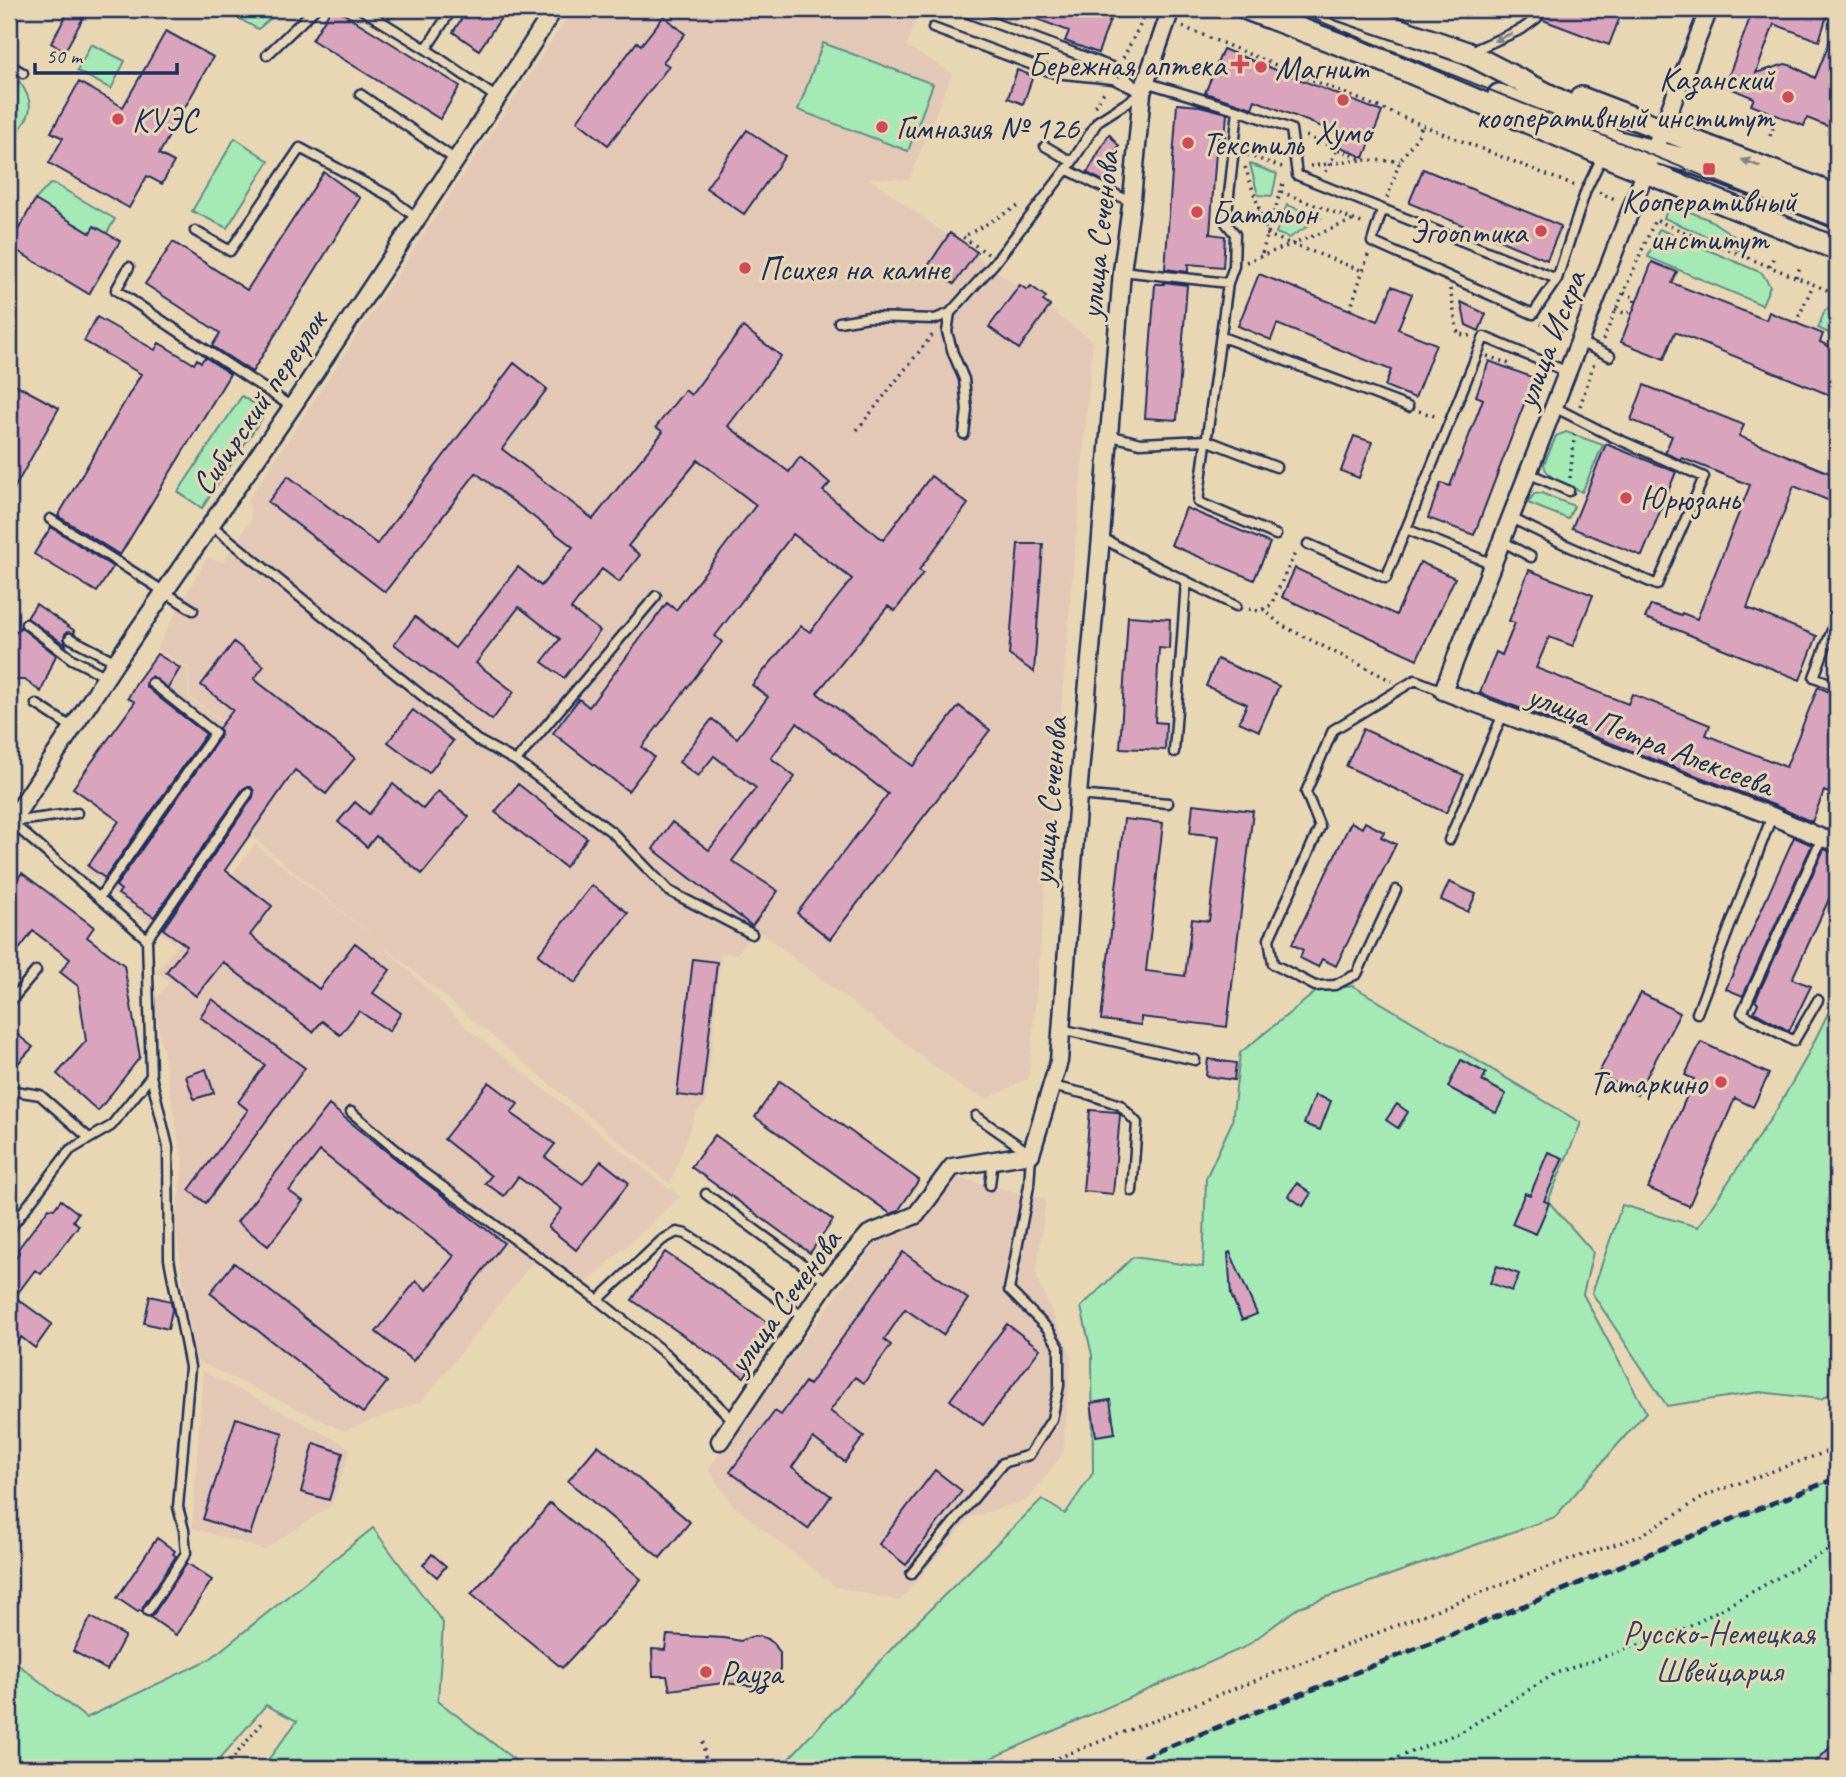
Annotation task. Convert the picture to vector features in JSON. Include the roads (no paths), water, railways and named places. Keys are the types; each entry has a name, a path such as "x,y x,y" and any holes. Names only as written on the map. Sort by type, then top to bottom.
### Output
{"main road":[{"path":"1247,9 1384,61 1490,92 1622,142 1686,160 1837,216"},
{"path":"1272,9 1384,61 1837,249"},
{"path":"1339,9 1467,53 1654,151 1794,232"},
{"path":"1367,9 1467,53 1837,196"}],"street":[{"name":"Сибирский переулок","path":"10,824 116,662 292,407 554,9"},
{"name":"улица Искра","path":"1443,691 1709,9"},
{"name":"улица Сеченова","path":"720,1441 827,1282 869,1234 916,1215 952,1167 1031,1154 1059,1061 1077,795 1122,271 1143,88 1169,14"},
{"name":"улица Петра Алексеева","path":"1443,691 1829,840"}],"lane":[{"path":"267,55 315,9"},
{"path":"361,9 497,98"},
{"path":"426,50 452,9"},
{"path":"965,12 1117,69 1143,88"},
{"path":"1467,53 1522,29 1537,18"},
{"path":"933,28 1054,73 1113,79 1238,110 1291,130 1297,175 1558,279"},
{"path":"9,65 23,73"},
{"path":"839,323 869,317 935,319 950,313 993,265 1069,166 1098,121 1143,88"},
{"path":"360,94 456,160"},
{"path":"1238,110 1226,223 1235,234 1234,266 1228,283 1198,502 1276,535"},
{"path":"1045,146 1069,166 1125,199 1132,199"},
{"path":"195,231 230,251 300,148 393,198 417,218"},
{"path":"1382,210 1372,242 1533,314 1558,279 1586,190 1603,154"},
{"path":"129,267 116,290 292,407"},
{"path":"1122,271 1228,283"},
{"path":"950,313 947,332 964,379 967,410 964,434"},
{"path":"1222,337 1408,407"},
{"path":"1308,544 1386,578 1484,337 1568,372"},
{"path":"1579,342 1610,356"},
{"path":"1511,518 1657,585 1704,477 1611,436 1554,407"},
{"path":"1108,435 1140,443 1206,440 1276,467"},
{"path":"1528,473 1569,491"},
{"path":"50,519 193,610"},
{"path":"211,525 477,740 516,761 613,832 669,891 752,934"},
{"path":"1406,529 1493,564"},
{"path":"1101,537 1236,606"},
{"path":"1502,541 1531,557"},
{"path":"1174,752 1186,581"},
{"path":"516,761 656,596"},
{"path":"1837,617 1814,677 1837,686"},
{"path":"26,624 72,659 107,677"},
{"path":"70,638 116,662"},
{"path":"1396,890 1357,974 1335,985 1315,986 1273,964 1269,939 1320,827 1306,792 1333,730 1415,680 1443,691"},
{"path":"99,898 215,733 152,683"},
{"path":"36,704 73,728"},
{"path":"1449,840 1503,714"},
{"path":"148,1611 186,1553 178,1507 190,1367 169,1259 168,1147 150,1076 147,939 248,793"},
{"path":"1077,795 1168,803"},
{"path":"10,824 77,813"},
{"path":"1697,1013 1772,817"},
{"path":"10,824 147,939"},
{"path":"1818,1000 1794,1041 1742,1013 1829,840"},
{"path":"9,1003 36,971"},
{"path":"1061,1028 1195,1060"},
{"path":"9,1230 69,1150 110,1126 150,1076"},
{"path":"1051,1086 1120,1105 1137,1123 1132,1191"},
{"path":"9,1090 40,1095 89,1138"},
{"path":"351,1112 421,1171 598,1300 667,1355 734,1421"},
{"path":"911,1574 1003,1463 1029,1455 1052,1419 1059,1386 1059,1347 1048,1329 1009,1290 1029,1186 1031,1154 976,1116"},
{"path":"990,1185 994,1159"},
{"path":"706,1194 827,1282"},
{"path":"598,1300 662,1240 677,1232 686,1234 715,1252 803,1317"}],"tram line":[{"path":"1289,9 1837,230"}],"railway":[{"path":"1115,1768 1837,1478"}],"place":[{"name":"Бережная аптека","path":"1240,64"},
{"name":"Магнит","path":"1261,67"},
{"name":"Казанский кооперативный институт","path":"1788,97"},
{"name":"Хумо","path":"1343,100"},
{"name":"КУЭС","path":"118,119"},
{"name":"Гимназия № 126","path":"882,127"},
{"name":"Текстиль","path":"1188,143"},
{"name":"Кооперативный институт","path":"1709,169"},
{"name":"Батальон","path":"1197,212"},
{"name":"Эгооптика","path":"1541,231"},
{"name":"Психея на камне","path":"745,268"},
{"name":"Юрюзань","path":"1626,498"},
{"name":"Татаркино","path":"1721,1082"},
{"name":"Рауза","path":"706,1672"}],"park label":[{"name":"Русско-Немецкая Швейцария","path":"1719,1651"}]}
